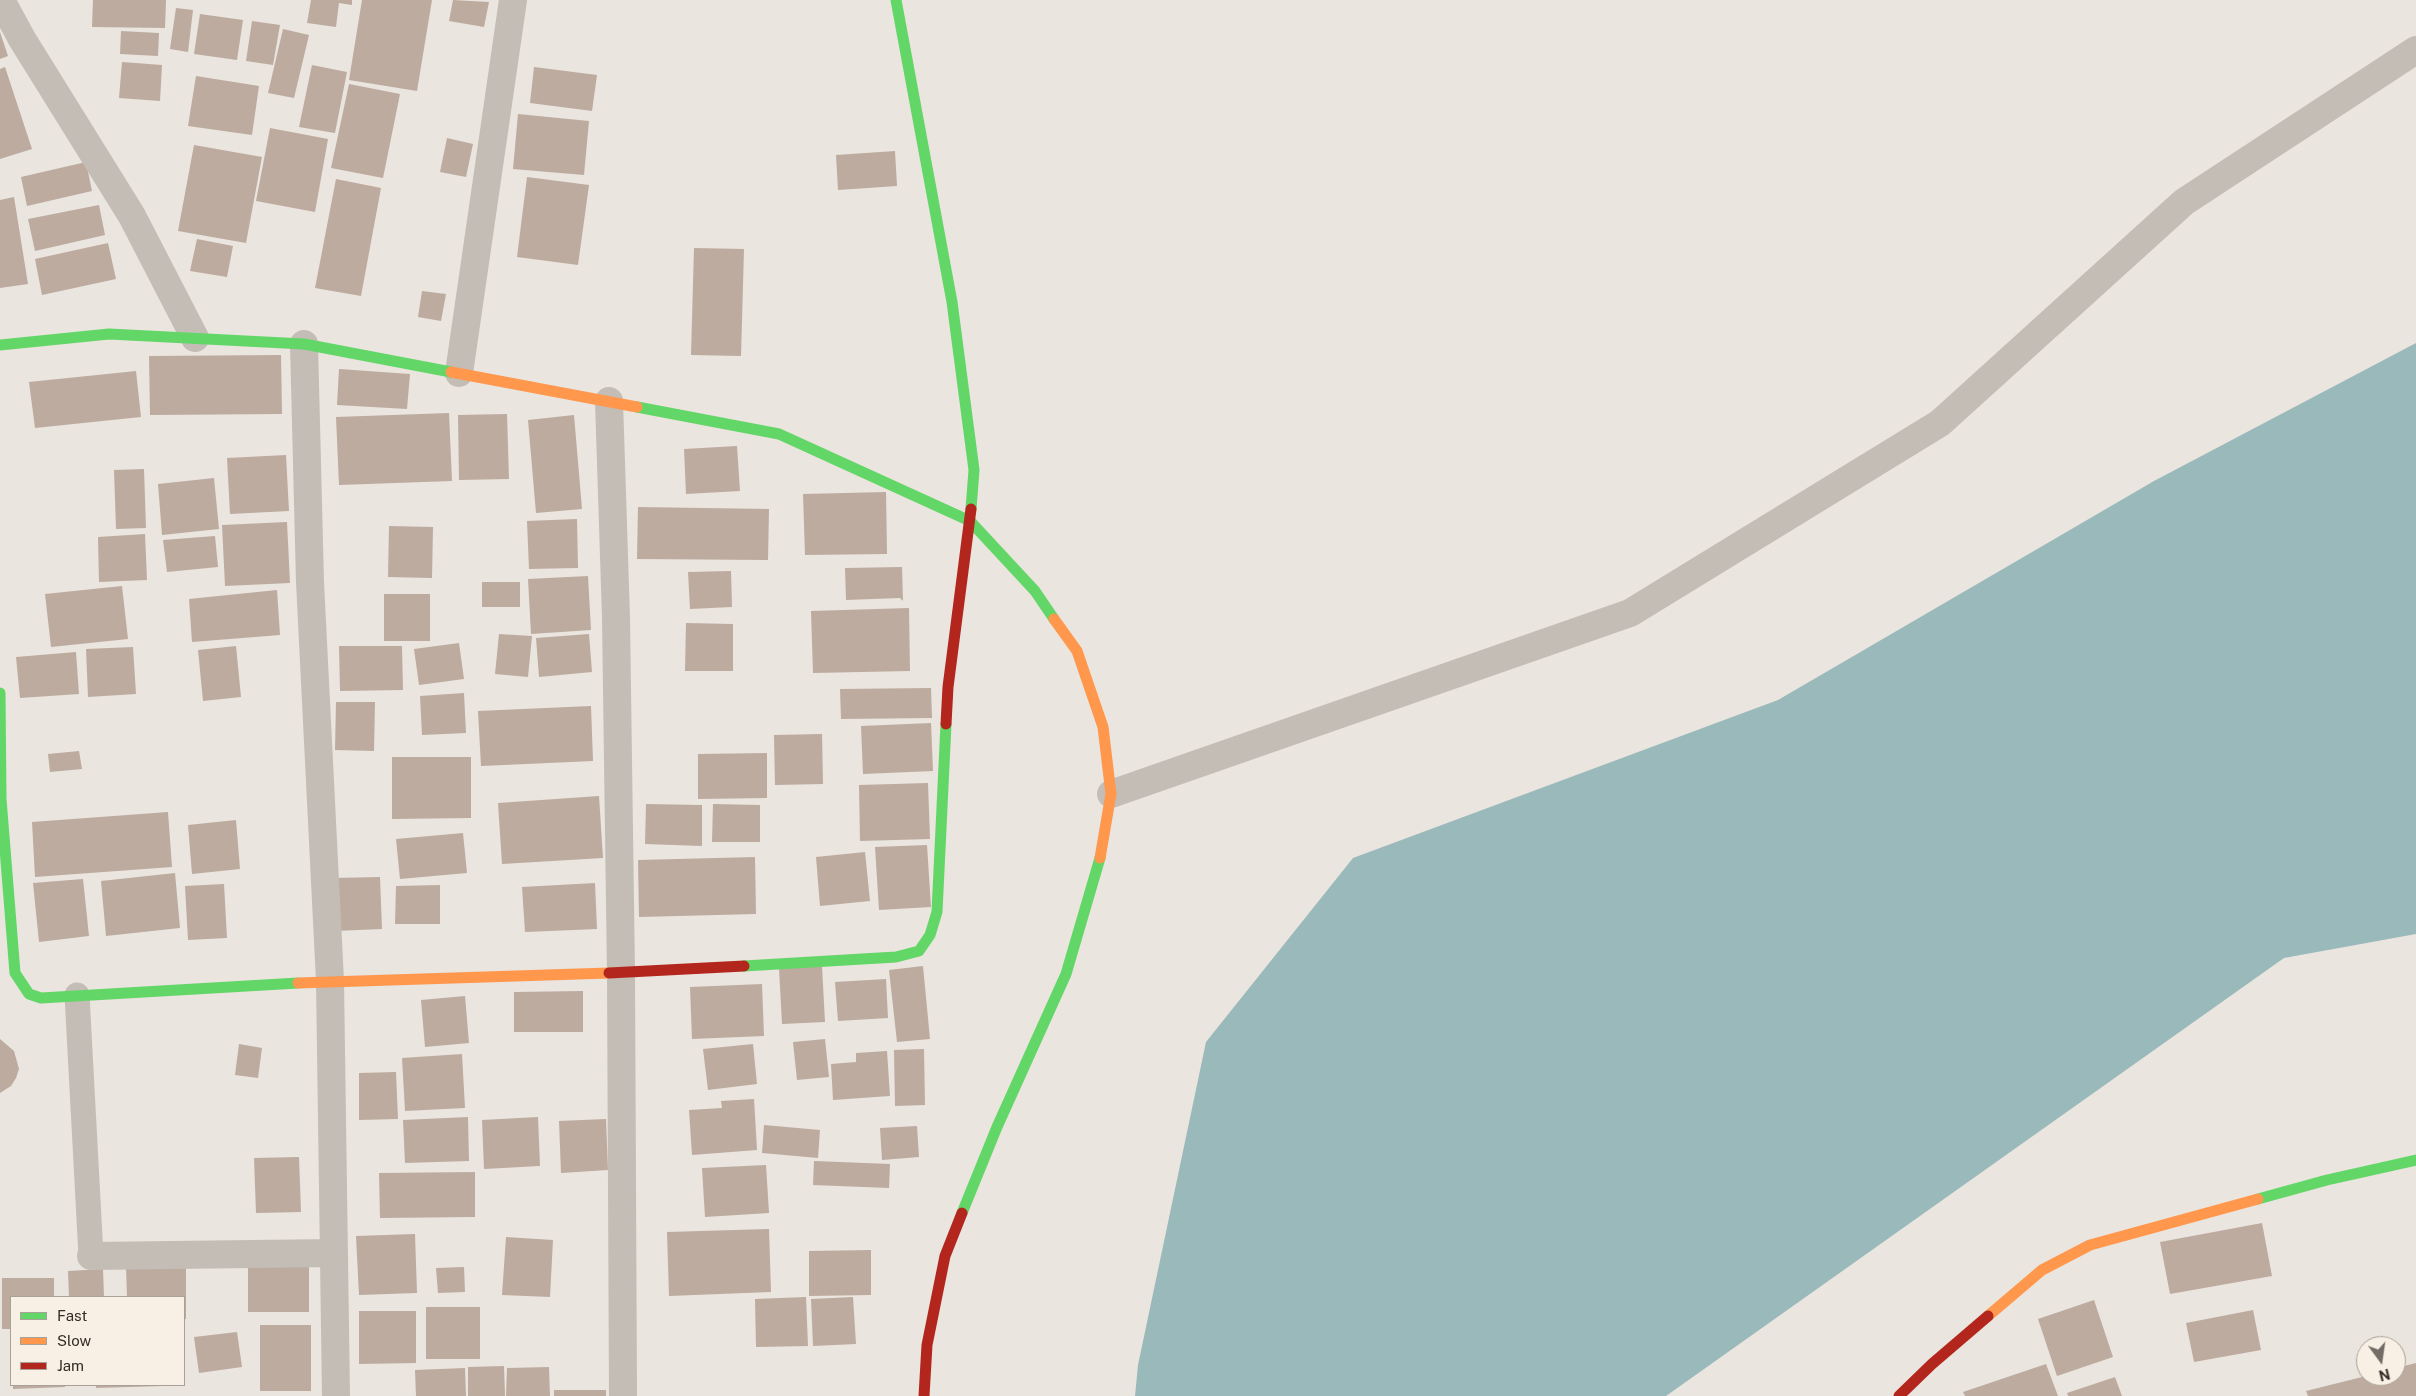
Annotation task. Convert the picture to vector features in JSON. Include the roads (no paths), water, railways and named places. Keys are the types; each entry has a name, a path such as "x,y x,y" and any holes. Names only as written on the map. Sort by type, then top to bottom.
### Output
{"main road":[{"path":"0,693 0,799 15,973 29,994 41,998 330,981 621,973 896,957 919,951 930,935 937,912 948,688 970,521 974,470 952,302 896,0"},
{"path":"0,345 109,334 304,344 779,434 970,521 1035,591 1077,651 1103,727 1110,794 1101,856 1066,974 997,1127 945,1256 927,1345 924,1396"},
{"path":"1899,1396 1932,1364 2042,1270 2090,1245 2327,1180 2416,1160"}],"street":[{"path":"1,0 22,39 132,216 196,338"},
{"path":"459,373 513,0"},
{"path":"1110,794 1630,613 1940,423 2184,202 2416,50"},
{"path":"304,344 310,582 330,981 336,1396"},
{"path":"609,402 616,618 621,973 623,1396"},
{"path":"91,1256 334,1253"}],"lane":[{"path":"77,995 91,1256"}],"water":[{"path":"2416,343 2416,934 2284,958 1666,1396 1135,1396 1138,1365 1206,1042 1353,858 1778,700 2154,481"}]}
